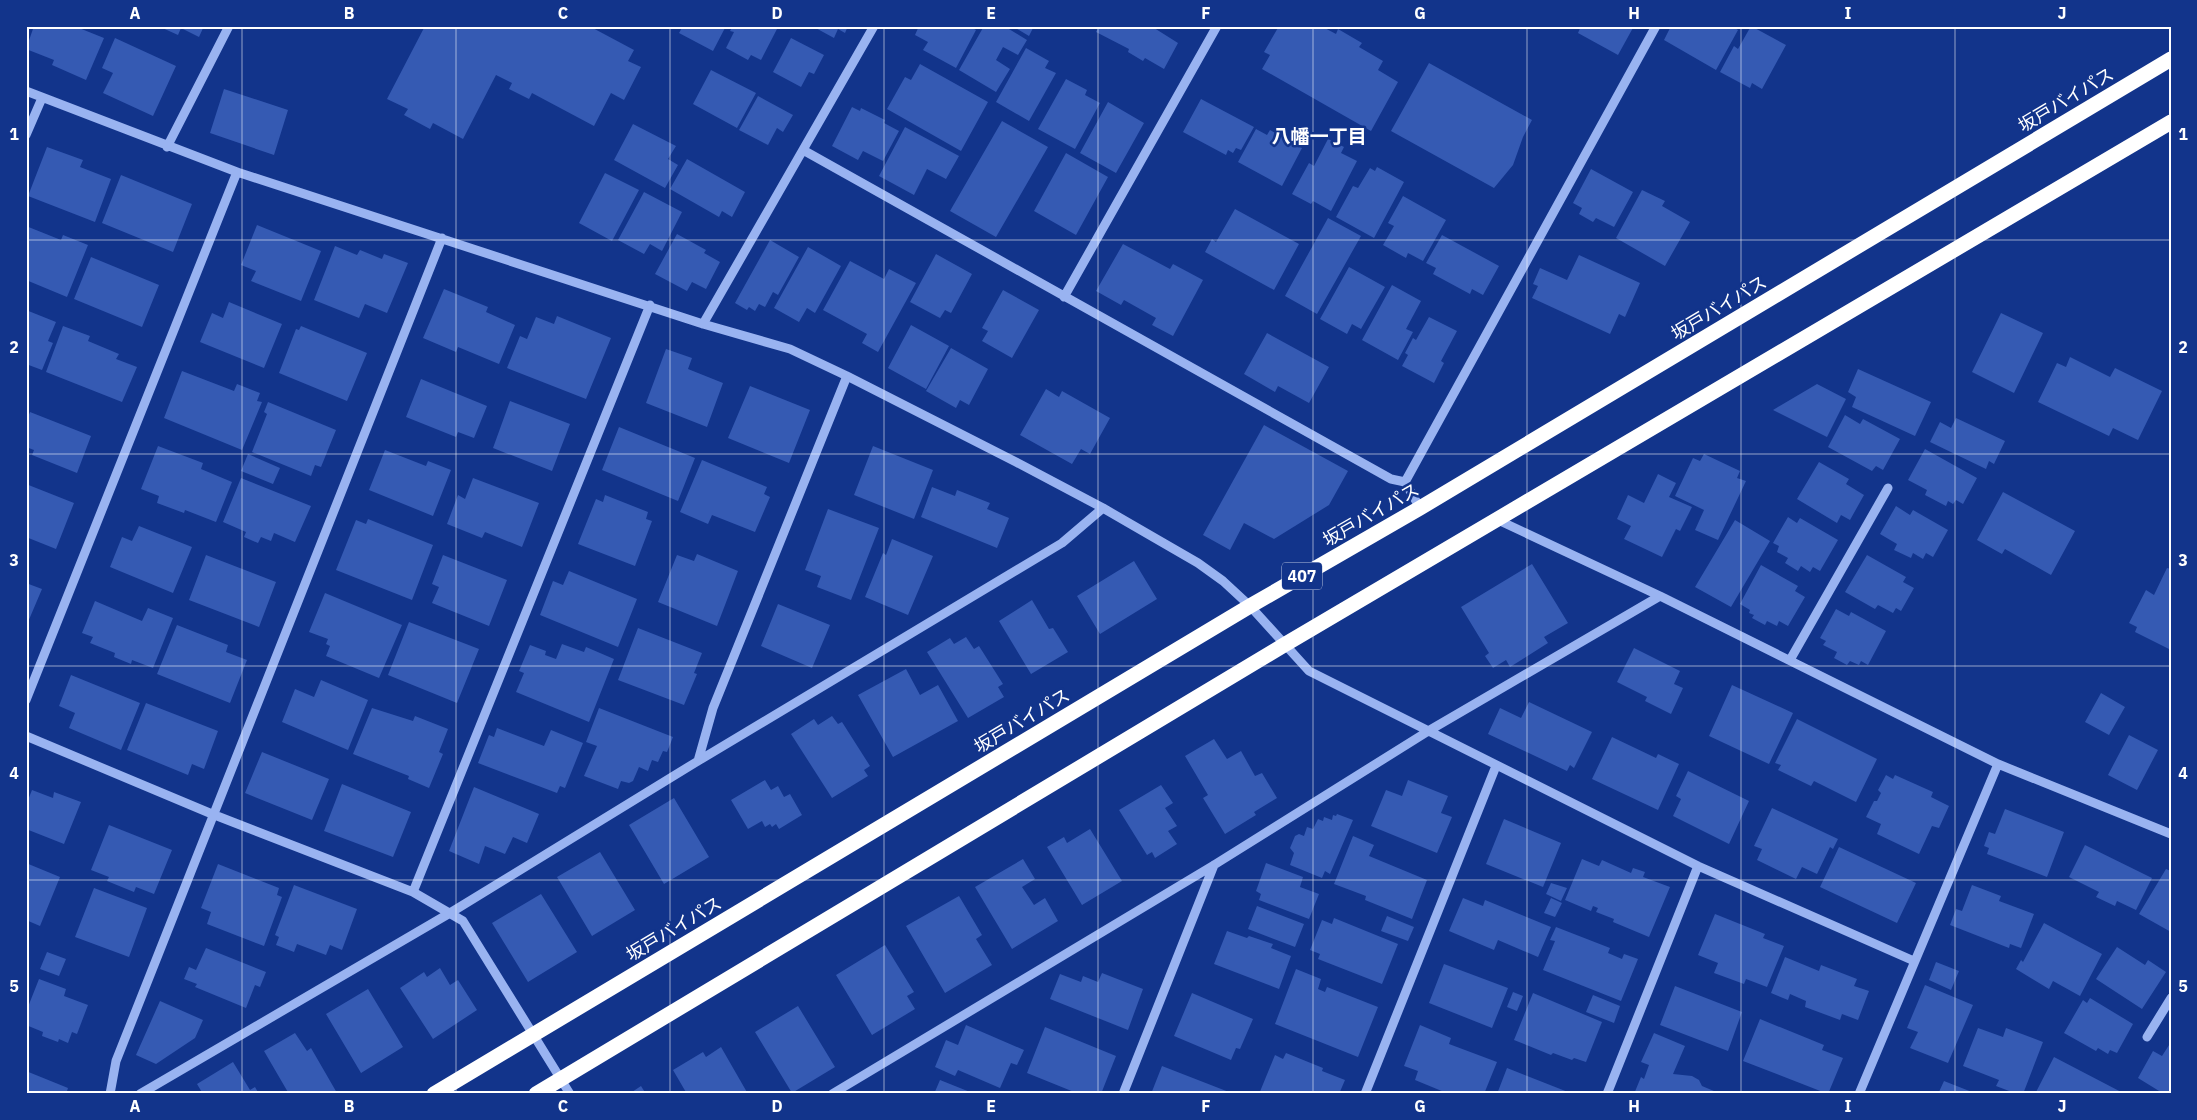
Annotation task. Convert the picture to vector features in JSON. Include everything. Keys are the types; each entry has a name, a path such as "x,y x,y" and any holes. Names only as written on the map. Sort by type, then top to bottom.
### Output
{"highway":[{"name":"坂戸バイパス","path":"434,1094 1250,606 1420,508 2171,59"},
{"path":"536,1094 1284,645 2171,122"}],"street":[{"path":"167,146 230,26"},
{"path":"703,324 874,26"},
{"path":"1064,297 1217,26"},
{"path":"1405,482 1656,26"},
{"path":"26,91 237,172 650,305 703,324 790,349 847,376 1104,508 1198,563 1223,581 1250,606 1309,672 1430,730 1496,766 1698,866 1914,961"},
{"path":"26,135 42,98"},
{"path":"803,150 1391,479 1405,482 1420,508"},
{"path":"26,700 237,172"},
{"path":"110,1094 116,1061 212,814 442,238"},
{"path":"413,892 650,305"},
{"path":"698,761 713,708 847,376"},
{"path":"1790,660 1888,488"},
{"path":"140,1094 450,913 698,761 1062,544 1104,508"},
{"path":"1498,520 1660,596 1998,764 2171,834"},
{"path":"832,1094 1214,865 1430,730 1660,596"},
{"path":"26,736 212,814 413,892 463,921 570,1094"},
{"path":"1859,1094 1998,764"},
{"path":"1365,1094 1496,766"},
{"path":"1123,1094 1214,865"},
{"path":"1607,1094 1698,866"},
{"path":"2147,1037 2171,998"}],"building":[{"path":"34,26 74,26 104,38 86,80 52,65 54,60 26,49"},
{"path":"158,26 204,26 199,37 181,28 178,35"},
{"path":"425,26 589,26 634,50 628,61 641,67 624,100 611,93 594,126 532,93 529,99 509,89 512,83 496,75 463,139 433,123 430,129 404,115 408,109 387,99"},
{"path":"683,26 726,26 713,51 679,33"},
{"path":"733,26 771,26 777,29 761,60 751,55 748,60 726,48 734,32 730,31"},
{"path":"812,26 848,26 845,33 838,29 834,38"},
{"path":"919,26 969,26 976,30 956,68 923,50 928,42 915,35"},
{"path":"984,26 1004,26 1027,40 1018,55 1003,47 996,60 1010,69 996,92 959,70"},
{"path":"1012,26 1034,26 1029,36"},
{"path":"1099,26 1151,26 1178,43 1164,69 1145,58 1143,61 1128,52 1129,49 1096,32"},
{"path":"1279,26 1321,26 1336,34 1338,29 1362,43 1359,47 1383,61 1378,70 1398,82 1371,131 1262,69 1270,55 1264,52"},
{"path":"1581,26 1634,26 1618,55 1578,33"},
{"path":"1671,26 1732,26 1738,30 1716,70 1664,40"},
{"path":"1751,26 1786,45 1762,89 1752,83 1750,88 1720,72 1734,46 1738,49"},
{"path":"115,38 176,66 153,116 103,93 113,73 102,68"},
{"path":"791,38 824,55 814,74 809,72 801,87 773,72"},
{"path":"1026,48 1049,61 1045,68 1056,73 1029,121 996,102"},
{"path":"1429,63 1532,120 1523,137 1513,165 1494,188 1391,131"},
{"path":"920,64 988,102 961,151 887,109 905,77 911,80"},
{"path":"711,70 756,93 737,128 693,104"},
{"path":"1066,79 1087,90 1085,95 1100,103 1075,149 1038,129"},
{"path":"224,89 288,110 274,155 210,133"},
{"path":"758,96 793,115 783,132 777,128 768,145 739,130"},
{"path":"1201,99 1254,127 1241,150 1236,148 1233,153 1228,150 1226,155 1183,132"},
{"path":"1108,102 1144,123 1116,173 1080,153"},
{"path":"852,107 860,111 861,108 885,120 884,123 899,131 883,161 863,151 858,160 832,146"},
{"path":"1002,121 1048,147 996,237 950,211"},
{"path":"633,124 676,146 668,159 678,165 665,188 614,160"},
{"path":"905,127 959,156 946,179 927,169 914,195 879,176"},
{"path":"1256,129 1267,135 1270,130 1302,148 1282,186 1238,162"},
{"path":"1328,139 1344,147 1341,153 1357,161 1331,211 1313,201 1311,204 1292,194 1309,163 1314,166"},
{"path":"47,147 83,160 80,167 111,179 95,222 28,196"},
{"path":"1066,153 1108,177 1076,235 1034,211"},
{"path":"687,159 745,192 732,217 722,211 719,217 670,189"},
{"path":"1377,167 1404,182 1374,238 1336,217 1353,186 1358,188 1370,168 1375,171"},
{"path":"1591,169 1633,192 1614,227 1596,218 1593,222 1579,214 1582,208 1573,203"},
{"path":"605,173 639,190 612,241 579,223"},
{"path":"121,175 192,204 173,252 102,223"},
{"path":"1642,190 1665,201 1662,206 1690,222 1665,266 1616,238"},
{"path":"644,192 682,212 662,251 650,244 644,254 618,240"},
{"path":"1403,196 1446,220 1423,261 1408,253 1406,258 1383,245 1394,226 1388,223"},
{"path":"1235,209 1299,244 1274,290 1205,252 1212,239 1216,242"},
{"path":"1328,218 1361,236 1317,314 1285,296"},
{"path":"257,225 321,251 301,301 251,281 256,271 241,265"},
{"path":"26,226 61,240 63,235 88,245 67,297 26,280"},
{"path":"677,234 706,250 704,253 720,262 706,289 692,282 687,291 655,274"},
{"path":"1442,235 1499,266 1483,295 1472,289 1470,294 1433,274 1436,268 1426,263"},
{"path":"770,240 799,257 778,295 773,292 765,307 759,304 755,311 749,307 747,310 735,303"},
{"path":"1123,244 1170,269 1173,264 1203,280 1173,336 1152,325 1156,318 1124,300 1121,305 1096,291"},
{"path":"335,246 357,255 360,250 382,259 384,254 408,263 387,313 365,304 359,318 314,300"},
{"path":"808,247 841,266 815,313 807,308 799,322 774,308"},
{"path":"936,254 972,274 951,313 945,310 940,318 910,302"},
{"path":"1579,255 1640,283 1625,317 1619,314 1610,334 1532,298 1538,286 1533,284 1540,268 1567,280"},
{"path":"91,257 159,285 142,327 74,299"},
{"path":"850,261 884,279 889,269 916,283 878,352 862,343 867,334 823,310"},
{"path":"1349,267 1385,287 1361,329 1352,324 1347,334 1320,319"},
{"path":"1392,285 1421,301 1406,329 1413,332 1398,360 1362,340"},
{"path":"444,289 488,307 486,312 515,325 499,364 458,347 456,352 423,338"},
{"path":"1003,290 1039,310 1012,358 982,341 988,331 982,328"},
{"path":"229,302 282,324 264,368 200,342 212,313 223,318"},
{"path":"26,310 56,322 48,341 53,343 42,370 26,364"},
{"path":"2001,313 2043,333 2014,393 1972,372"},
{"path":"557,316 611,338 586,399 507,368 520,336 527,339 536,317 554,324"},
{"path":"1429,317 1457,331 1441,361 1444,363 1434,383 1402,366 1408,355 1405,353 1413,338 1416,340"},
{"path":"911,325 949,346 926,389 888,368"},
{"path":"63,326 90,336 88,341 119,354 116,359 137,367 122,402 46,372"},
{"path":"301,326 367,353 347,401 279,373 296,329 299,330"},
{"path":"1267,333 1329,367 1309,403 1278,386 1275,392 1244,374"},
{"path":"951,348 988,369 969,405 960,400 956,408 926,391"},
{"path":"666,349 692,358 688,369 723,383 707,427 646,403"},
{"path":"2070,357 2110,377 2115,368 2162,391 2138,440 2113,428 2109,436 2038,402 2057,363 2066,367"},
{"path":"1858,369 1931,402 1915,436 1852,407 1856,397 1848,392"},
{"path":"182,371 234,391 237,384 260,393 257,401 262,402 242,450 164,418"},
{"path":"421,379 487,406 474,438 458,432 456,437 406,417"},
{"path":"1817,384 1846,399 1827,437 1773,410"},
{"path":"750,386 810,410 789,463 728,438"},
{"path":"1046,389 1059,397 1062,391 1110,418 1090,454 1081,449 1072,464 1020,435"},
{"path":"510,401 570,424 552,471 493,448"},
{"path":"268,402 336,430 321,467 315,465 311,476 252,452 267,414 264,412"},
{"path":"30,412 91,436 77,473 32,455 34,450 26,447 26,422"},
{"path":"1845,415 1860,424 1863,419 1900,439 1883,470 1876,466 1872,471 1828,447"},
{"path":"1956,418 2005,441 1994,464 1989,461 1986,469 1930,442 1940,422 1951,428"},
{"path":"1264,425 1348,471 1329,505 1274,539 1244,523 1230,550 1203,535"},
{"path":"619,427 695,458 678,501 602,470"},
{"path":"158,446 203,463 201,469 232,482 216,522 185,510 184,513 157,503 159,496 141,489"},
{"path":"873,446 933,470 914,519 854,495"},
{"path":"1925,449 1977,478 1963,504 1956,500 1953,504 1948,501 1946,506 1925,495 1927,490 1908,480"},
{"path":"385,450 426,466 428,461 451,470 433,516 369,490"},
{"path":"248,454 280,468 273,484 241,471"},
{"path":"1704,454 1740,471 1737,478 1746,481 1718,540 1695,530 1704,510 1675,496 1693,458 1700,461"},
{"path":"702,460 767,487 764,494 770,497 755,532 712,515 708,524 680,512"},
{"path":"1819,462 1849,479 1846,484 1864,495 1850,520 1841,515 1837,523 1797,499"},
{"path":"1658,474 1676,483 1669,497 1692,507 1680,531 1676,529 1662,557 1624,539 1631,526 1617,519 1628,495 1644,503"},
{"path":"241,478 311,506 295,542 274,533 271,541 261,537 258,543 244,537 246,532 223,522"},
{"path":"473,478 539,503 522,547 485,532 482,538 447,524 458,495 465,499"},
{"path":"26,484 74,503 56,549 26,537"},
{"path":"932,487 955,496 957,490 990,503 987,509 1009,518 997,548 921,517"},
{"path":"2003,492 2075,531 2051,575 2005,549 2002,554 1977,540"},
{"path":"605,495 648,512 646,519 652,521 635,566 578,544 596,499 603,502"},
{"path":"1896,506 1910,515 1913,510 1948,530 1933,557 1926,553 1923,559 1913,553 1911,558 1894,550 1897,544 1880,534"},
{"path":"828,509 879,528 851,600 817,587 821,576 805,570"},
{"path":"1788,517 1797,523 1800,518 1838,540 1820,571 1813,567 1810,572 1801,566 1798,571 1785,563 1788,558 1777,552 1779,546 1773,543"},
{"path":"368,519 433,545 412,600 336,570 356,520 366,524"},
{"path":"1735,520 1770,541 1731,607 1695,587"},
{"path":"139,526 192,547 173,593 110,567 122,537 132,541"},
{"path":"892,539 933,556 908,615 865,597 883,553 886,555"},
{"path":"697,554 738,571 717,626 658,602 677,555 694,561"},
{"path":"206,555 276,582 259,627 189,600"},
{"path":"443,555 507,580 489,626 432,603 439,587 432,584"},
{"path":"1867,555 1906,577 1903,582 1914,588 1901,611 1896,608 1893,613 1878,605 1875,609 1845,592"},
{"path":"1134,561 1157,599 1100,634 1077,596"},
{"path":"1532,564 1568,623 1544,637 1548,643 1510,667 1506,660 1493,668 1485,656 1489,653 1461,607"},
{"path":"1761,565 1798,586 1795,591 1805,597 1788,626 1779,621 1777,626 1767,621 1765,625 1752,618 1754,615 1749,613 1750,610 1740,604"},
{"path":"2167,568 2171,569 2171,650 2135,632 2137,627 2129,623 2146,590 2154,595"},
{"path":"569,571 637,599 618,647 540,615 553,581 563,585"},
{"path":"26,583 42,589 28,622 26,621"},
{"path":"325,593 402,625 379,678 326,656 330,646 326,644 328,639 309,632"},
{"path":"1032,600 1049,629 1053,628 1068,652 1031,674 999,621"},
{"path":"95,601 142,621 148,608 173,618 153,668 132,660 131,664 114,657 115,653 90,643 93,637 82,633"},
{"path":"778,604 830,625 812,668 761,646"},
{"path":"1836,609 1849,616 1851,612 1886,631 1868,665 1861,661 1859,665 1850,661 1847,665 1834,658 1837,652 1823,645 1826,641 1820,638"},
{"path":"409,622 479,649 457,703 388,675"},
{"path":"177,625 228,645 226,652 247,660 230,703 157,674"},
{"path":"638,628 702,653 694,673 697,674 684,705 618,680"},
{"path":"966,637 974,649 979,646 1003,684 998,687 1004,697 968,718 927,652 950,638 954,644"},
{"path":"562,644 584,652 586,647 614,659 589,722 516,692 524,673 519,671 530,645 546,651 545,655 556,659"},
{"path":"1634,648 1680,671 1674,684 1683,688 1671,714 1645,701 1647,697 1617,682"},
{"path":"906,669 920,695 938,685 958,721 893,757 858,695"},
{"path":"71,675 140,703 121,750 69,728 75,713 59,706"},
{"path":"321,680 368,700 348,750 282,722 295,689 314,697"},
{"path":"1732,685 1793,713 1769,764 1709,736"},
{"path":"2101,693 2125,707 2109,735 2085,722"},
{"path":"1529,702 1592,732 1574,768 1570,765 1567,771 1488,734 1500,708 1521,718"},
{"path":"146,703 218,731 204,769 192,764 188,775 127,750"},
{"path":"372,708 413,721 415,716 448,729 439,752 443,754 429,788 408,779 409,776 353,754"},
{"path":"599,708 673,737 667,752 663,751 658,762 652,760 648,771 639,767 633,781 629,783 621,781 618,789 584,776 597,746 586,742"},
{"path":"832,716 838,724 842,722 870,766 864,770 868,776 832,798 791,734 814,719 818,725"},
{"path":"1797,719 1877,759 1856,802 1814,781 1811,786 1778,770 1781,765 1775,763"},
{"path":"497,728 544,746 551,730 583,743 565,788 560,786 557,793 478,763 489,735 494,737"},
{"path":"2129,735 2158,750 2137,790 2108,775"},
{"path":"1612,737 1656,758 1658,754 1679,764 1658,810 1592,779"},
{"path":"1214,739 1227,759 1241,751 1255,776 1262,773 1277,798 1254,812 1256,815 1225,834 1203,798 1208,795 1185,756"},
{"path":"262,752 329,779 312,820 245,793"},
{"path":"1688,771 1749,801 1729,844 1673,816 1681,799 1676,796"},
{"path":"1886,775 1893,779 1895,775 1933,792 1931,797 1949,806 1939,828 1932,826 1919,854 1877,834 1881,824 1866,817 1874,801 1877,801 1881,793 1878,790"},
{"path":"765,780 771,790 778,786 784,797 790,794 802,815 779,829 776,824 772,827 770,824 765,827 762,821 748,829 731,800"},
{"path":"1408,780 1448,796 1441,813 1452,817 1437,853 1371,826 1386,790 1402,796"},
{"path":"342,784 411,812 393,857 324,831"},
{"path":"1161,785 1173,803 1165,808 1177,826 1168,831 1177,844 1155,858 1152,852 1147,855 1119,810"},
{"path":"474,787 539,814 527,843 513,837 505,854 485,846 479,864 449,851"},
{"path":"32,790 53,798 54,792 81,802 64,844 26,829 26,805"},
{"path":"674,798 709,857 664,884 629,825"},
{"path":"1772,808 1838,839 1833,849 1830,847 1817,874 1802,867 1796,879 1757,860 1762,849 1754,846"},
{"path":"2005,809 2064,832 2047,877 1987,854 1989,848 1984,846 1989,832 1995,834"},
{"path":"1337,814 1353,820 1330,874 1325,871 1322,878 1290,865 1294,853 1290,848 1295,836 1299,834 1304,836 1307,827 1313,829 1318,819 1323,821 1324,817 1332,820 1333,815 1336,816"},
{"path":"1504,819 1561,843 1543,887 1486,864"},
{"path":"109,825 172,850 154,894 136,887 134,892 107,881 109,877 91,870"},
{"path":"1090,829 1122,881 1082,905 1047,847 1064,837 1067,843"},
{"path":"1353,836 1374,845 1369,856 1427,880 1412,919 1365,900 1366,896 1334,884"},
{"path":"2085,845 2152,878 2136,910 2117,901 2115,906 2096,897 2099,892 2069,877"},
{"path":"1839,847 1916,883 1897,923 1820,887"},
{"path":"600,852 635,910 592,936 557,877"},
{"path":"1023,859 1035,879 1022,887 1034,905 1045,898 1058,921 1012,949 975,887"},
{"path":"1582,859 1599,866 1602,860 1631,873 1633,868 1645,872 1643,877 1670,887 1649,937 1613,922 1614,919 1596,912 1598,908 1593,906 1591,911 1565,900"},
{"path":"26,863 60,877 40,926 26,920"},
{"path":"1266,863 1303,877 1300,887 1319,894 1309,919 1259,900 1261,894 1256,891"},
{"path":"218,864 279,888 277,895 282,897 264,946 207,924 211,912 201,908"},
{"path":"2166,869 2171,871 2171,932 2139,914"},
{"path":"1551,883 1567,888 1561,901 1546,894"},
{"path":"294,885 357,909 342,950 330,945 326,955 297,944 294,952 276,945 279,937 275,935"},
{"path":"1972,885 2001,896 1999,901 2034,914 2021,948 2010,944 2009,948 1950,925 1956,909 1962,911"},
{"path":"94,888 147,908 129,957 75,937"},
{"path":"541,894 577,952 528,982 492,923"},
{"path":"959,896 982,935 976,939 992,965 945,993 906,926"},
{"path":"1463,898 1483,906 1485,900 1551,927 1538,957 1498,940 1494,950 1449,931"},
{"path":"1551,898 1562,903 1555,917 1544,913"},
{"path":"1257,906 1304,924 1295,947 1248,929"},
{"path":"1715,914 1765,934 1763,938 1784,946 1767,987 1746,979 1744,984 1714,973 1718,963 1698,955"},
{"path":"1387,916 1414,927 1408,941 1381,931"},
{"path":"1334,918 1398,944 1382,984 1318,959 1320,954 1310,950 1322,920 1332,924"},
{"path":"2044,923 2102,954 2080,996 2053,981 2049,989 2016,969 2021,960 2023,962"},
{"path":"1556,927 1610,948 1608,953 1622,959 1624,954 1638,959 1621,1001 1543,970 1555,941 1550,940"},
{"path":"1227,931 1273,944 1271,948 1291,956 1279,989 1214,964"},
{"path":"885,945 914,992 907,996 915,1009 872,1035 836,975"},
{"path":"2117,947 2145,965 2148,960 2166,972 2142,1009 2096,979"},
{"path":"206,948 266,972 260,987 255,985 246,1008 195,987 197,984 184,979 189,967 196,970"},
{"path":"47,952 66,959 59,976 40,969"},
{"path":"1785,957 1819,971 1821,965 1857,979 1854,986 1869,991 1858,1020 1842,1014 1840,1020 1805,1007 1806,1001 1790,994 1788,1000 1771,993"},
{"path":"1936,962 1959,971 1951,990 1929,980"},
{"path":"1444,964 1508,988 1492,1028 1429,1003"},
{"path":"440,968 450,985 458,980 477,1010 433,1039 400,988 424,972 427,977"},
{"path":"1296,969 1321,979 1318,989 1325,992 1327,987 1378,1007 1358,1057 1275,1024"},
{"path":"1102,973 1143,989 1128,1030 1050,999 1060,974 1081,982 1083,976 1098,982"},
{"path":"39,979 66,989 64,996 88,1005 77,1034 72,1032 68,1043 59,1039 58,1042 42,1036 43,1032 26,1025 26,1012"},
{"path":"1925,985 1973,1005 1948,1063 1910,1048 1918,1032 1907,1028"},
{"path":"1675,986 1742,1012 1728,1051 1660,1025"},
{"path":"368,989 403,1047 361,1073 326,1014"},
{"path":"1513,992 1523,996 1517,1011 1507,1007"},
{"path":"1192,993 1253,1019 1240,1049 1236,1048 1231,1060 1174,1036"},
{"path":"1533,993 1602,1022 1586,1062 1574,1058 1572,1060 1553,1053 1551,1055 1514,1040"},
{"path":"1593,995 1620,1006 1614,1023 1586,1012"},
{"path":"2090,998 2133,1024 2117,1053 2110,1050 2108,1054 2098,1048 2096,1051 2064,1033 2083,1000 2087,1003"},
{"path":"160,1001 203,1020 195,1038 156,1064 136,1055"},
{"path":"798,1006 835,1067 792,1093 755,1032"},
{"path":"1760,1019 1824,1045 1822,1050 1843,1058 1828,1094 1743,1061"},
{"path":"966,1025 1024,1050 1017,1065 1011,1063 1000,1088 958,1070 955,1076 935,1067 946,1040 958,1045"},
{"path":"1420,1025 1451,1038 1449,1044 1497,1062 1484,1094 1449,1094 1415,1080 1418,1071 1404,1066"},
{"path":"1045,1027 1116,1056 1101,1094 1079,1094 1027,1073"},
{"path":"1978,1028 2003,1037 2006,1028 2043,1042 2023,1094 2017,1094 1996,1086 1999,1080 1963,1066"},
{"path":"295,1033 307,1051 311,1048 337,1093 289,1094 264,1051"},
{"path":"1654,1033 1685,1046 1673,1074 1692,1076 1699,1080 1702,1086 1721,1094 1634,1094 1641,1077 1644,1079 1649,1065 1641,1062"},
{"path":"2171,1042 2171,1094 2164,1094 2138,1078 2153,1051 2162,1056"},
{"path":"721,1047 748,1094 687,1094 673,1070 703,1052 706,1057"},
{"path":"1286,1053 1323,1068 1322,1071 1345,1080 1339,1094 1259,1094 1275,1055 1283,1059"},
{"path":"2054,1057 2125,1094 2035,1094"},
{"path":"233,1062 250,1090 255,1087 259,1094 203,1094 197,1084"},
{"path":"1162,1066 1234,1094 1151,1094"},
{"path":"1507,1068 1573,1094 1497,1094"},
{"path":"26,1071 68,1088 66,1094 26,1094"},
{"path":"940,1080 975,1094 934,1094"},
{"path":"1944,1081 1977,1094 1938,1094"},
{"path":"641,1086 646,1094 629,1094"}],"district":[{"name":"八幡一丁目","path":"1319,136"}]}
